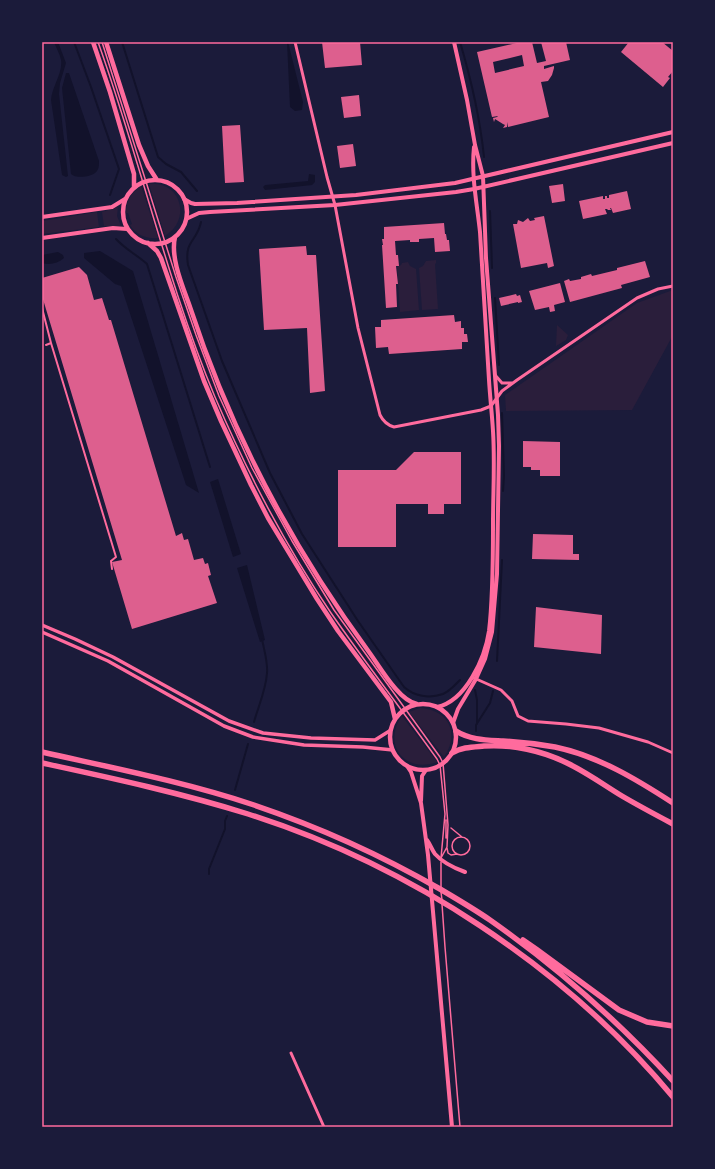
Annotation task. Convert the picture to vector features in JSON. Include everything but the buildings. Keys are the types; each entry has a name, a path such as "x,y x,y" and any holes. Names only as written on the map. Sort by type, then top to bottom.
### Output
{"highway":[{"path":"456,732 462,736 531,743 579,753 611,767 673,803"},
{"path":"452,753 458,749 468,747 494,745 545,754 568,763 624,797 673,824"},
{"path":"42,752 168,781 254,805 312,826 380,856 457,899 536,949 619,1010 647,1022 673,1026"},
{"path":"42,763 173,792 250,814 341,849 414,886 458,912 515,950 574,998 643,1063 673,1097"},
{"path":"490,919 544,960 599,1006 673,1081"}],"main road":[{"path":"93,42 110,92 134,174 134,188"},
{"path":"106,42 139,145 148,166 158,180"},
{"path":"453,723 458,709 490,645 493,625 497,554 499,446 497,399 486,264 484,176 475,145 454,42"},
{"path":"184,199 191,203 205,204 332,196 447,184 673,132"},
{"path":"186,219 198,213 335,205 474,189 673,143"},
{"path":"437,707 445,705 458,696 474,678 485,646 489,624 493,559 493,431 480,229 473,179 475,145"},
{"path":"42,217 112,207 125,199 134,188 145,182 158,180 170,184 180,193 184,199 186,219 181,230 175,237 164,243 148,243 138,240 128,229 123,217 125,199"},
{"path":"42,238 113,228 128,229"},
{"path":"175,237 174,245 176,263 196,327 236,426 263,482 290,532 347,621 397,691 408,702 429,704 437,707 446,713 453,723 456,732 456,740 452,753 441,764 426,770 407,766"},
{"path":"148,243 157,251 161,258 204,381 220,421 250,484 268,518 317,599 338,631 391,702 395,719"},
{"path":"417,704 404,710 395,719 391,730 390,740 397,758 407,766 411,772 421,803"},
{"path":"426,770 422,776 421,803 431,886 452,1127"},
{"path":"425,838 434,853 441,859 456,869 465,872"}],"street":[{"path":"295,42 335,205 358,328 382,420 394,427 481,410 491,406 502,391 637,298 658,289 673,286"},
{"path":"42,308 51,344 116,557 111,561 112,569"},
{"path":"46,345 51,344"},
{"path":"495,375 502,383 512,384"},
{"path":"42,625 75,638 113,657 230,721 263,733 304,737 375,740 391,730"},
{"path":"42,632 79,647 124,669 224,726 253,737 304,745 363,747 393,750"},
{"path":"474,678 501,690 512,701 518,716 528,722 566,724 599,728 648,742 673,752"},
{"path":"291,1053 324,1127"}],"lane":[{"path":"98,42 145,182"},
{"path":"102,42 164,243 219,396 255,474 292,541 334,610 404,710"},
{"path":"164,243 181,305 203,367 248,470 288,543 331,612 440,757 448,825 447,847 441,859"},
{"path":"441,764 448,853 451,855 464,854 469,847 468,841 451,828"},
{"path":"445,814 440,872 460,1127"},
{"path":"458,854 453,851 452,843 458,837 464,838"}],"shaded area":[{"path":"54,42 58,42 66,63 60,83 59,94 68,176 66,177 62,175 51,100 61,65"},
{"path":"287,42 303,102 302,110 295,111 290,107"},
{"path":"66,73 69,73 99,161 99,168 97,171 88,176 80,177 73,176 71,174 62,88"},
{"path":"309,174 315,175 315,182 312,185 265,190 263,187 265,185 308,181"},
{"path":"149,184 169,188 179,202 180,211 178,220 173,229 165,236"},
{"path":"141,186 158,238 149,238 138,234 130,225 132,224 128,213 126,213 130,198 134,191"},
{"path":"118,207 117,216 121,226 104,226 102,212"},
{"path":"97,212 99,227 42,234 42,221"},
{"path":"100,251 133,271 199,493 186,485 121,286 115,284 84,258 84,253"},
{"path":"58,252 63,255 64,258 59,262 53,264 42,263 42,255"},
{"path":"436,260 438,309 422,310 419,268 423,266 426,261"},
{"path":"408,262 410,266 416,269 419,310 400,312 397,267 402,263"},
{"path":"673,290 673,335 632,410 506,411 505,395 637,303"},
{"path":"557,325 568,335 566,340 556,346"},
{"path":"218,479 241,554 233,557 210,482"},
{"path":"247,565 265,640 260,642 237,568"},
{"path":"420,708 438,713 445,718 449,724 451,740 444,757 409,712"},
{"path":"402,716 437,762 425,765 415,764 406,760 400,754 394,737 396,727"}],"waterway":[{"path":"74,42 119,169 110,195"},
{"path":"122,42 158,157 166,164 181,172 197,191"},
{"path":"460,42 475,99 484,157"},
{"path":"490,211 492,268"},
{"path":"201,222 197,234 189,246 187,257 188,265 222,361 270,473 302,534 358,621 404,687 412,693 422,696 438,696 446,693 460,680"},
{"path":"116,239 147,264 210,467"},
{"path":"495,298 499,365"},
{"path":"502,413 503,491"},
{"path":"497,661 502,560"},
{"path":"254,722 264,692 267,673 262,639"},
{"path":"475,690 477,700 477,724"},
{"path":"476,731 476,725 490,703 493,691"},
{"path":"235,790 248,744"},
{"path":"209,874 209,869 225,829 225,821 227,816"}]}
